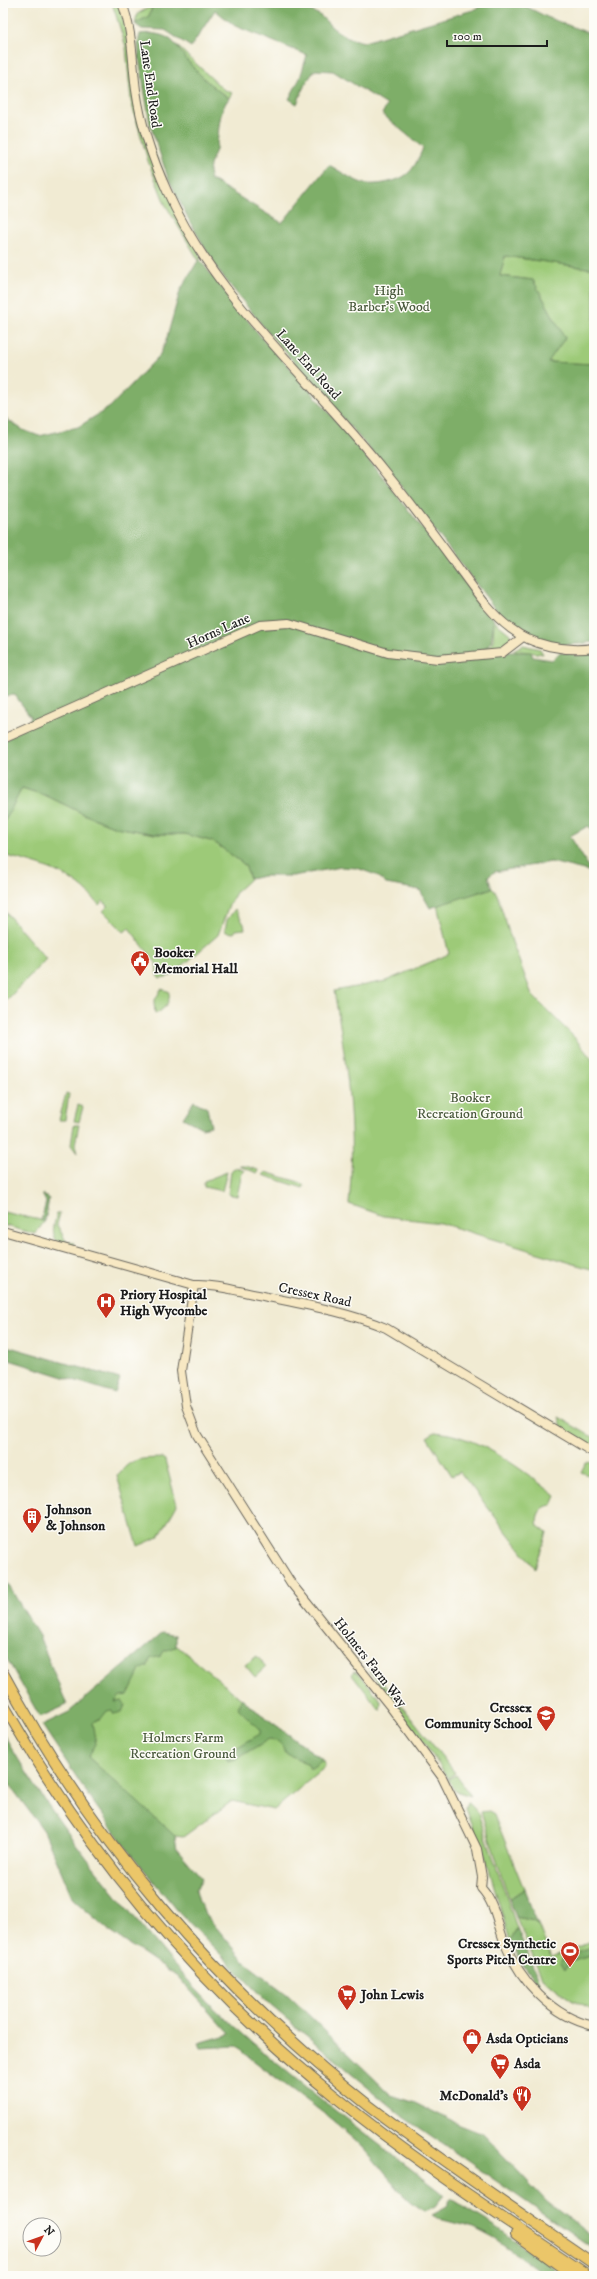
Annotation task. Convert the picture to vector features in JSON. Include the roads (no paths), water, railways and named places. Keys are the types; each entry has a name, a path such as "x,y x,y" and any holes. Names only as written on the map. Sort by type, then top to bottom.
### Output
{"highway":[{"path":"3,1673 51,1758 92,1820 131,1871 183,1932 236,1987 283,2033 369,2105 594,2264"},
{"path":"3,1704 53,1787 115,1874 215,1987 279,2048 337,2098 574,2276"},
{"path":"426,2164 589,2276"}],"street":[{"name":"Lane End Road","path":"122,3 130,31 136,91 147,142 167,192 190,237 251,319 385,472 483,600 498,617 523,637 556,648 594,648"},
{"name":"Horns Lane","path":"3,739 260,626 289,623 388,653 438,659 502,653 523,637"},
{"name":"Cressex Road","path":"3,1231 194,1285 204,1284 345,1314 369,1321 386,1328 545,1426 594,1453"},
{"name":"Holmers Farm Way","path":"194,1285 181,1371 186,1406 197,1435 291,1583 389,1705 448,1787 477,1849 482,1877 481,1888 490,1898 509,1953 524,1978 542,1998 559,2010 594,2026"}],"place":[{"name":"Booker Memorial Hall","path":"140,977"},
{"name":"Priory Hospital High Wycombe","path":"106,1319"},
{"name":"Johnson & Johnson","path":"32,1534"},
{"name":"Cressex Community School","path":"546,1732"},
{"name":"Cressex Synthetic Sports Pitch Centre","path":"570,1968"},
{"name":"John Lewis","path":"347,2011"},
{"name":"Asda Opticians","path":"472,2055"},
{"name":"Asda","path":"500,2080"},
{"name":"McDonald's","path":"522,2112"}],"park label":[{"name":"High Barber's Wood","path":"389,298"},
{"name":"Booker Recreation Ground","path":"470,1106"},
{"name":"Holmers Farm Recreation Ground","path":"183,1746"}]}
